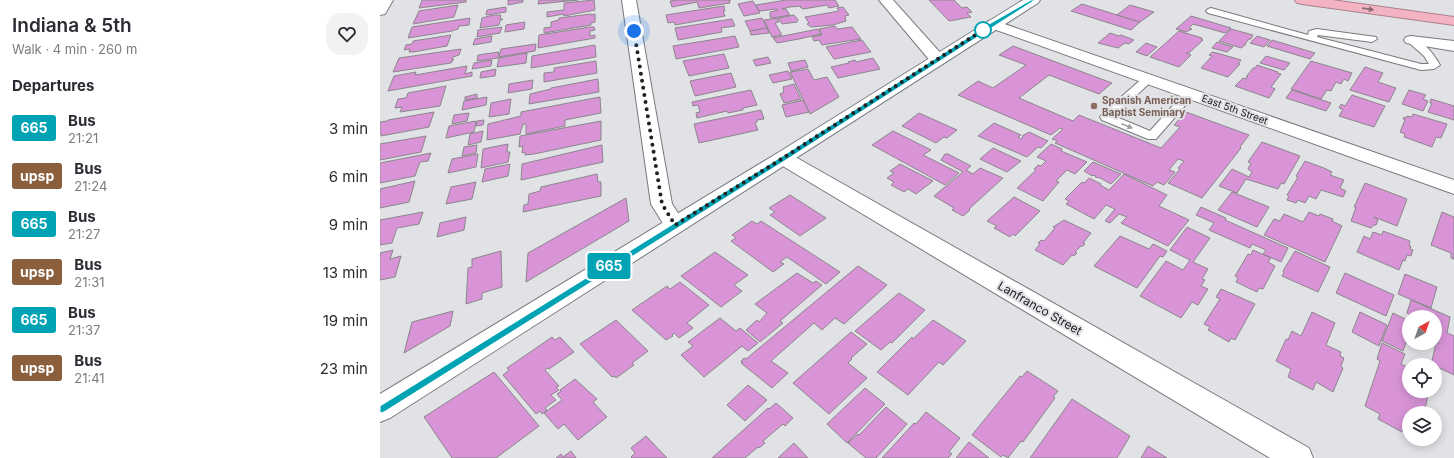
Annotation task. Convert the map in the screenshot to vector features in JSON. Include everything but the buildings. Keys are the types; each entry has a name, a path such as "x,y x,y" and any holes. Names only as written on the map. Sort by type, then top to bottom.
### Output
{"highway":[{"path":"1302,0 1454,21"}],"street":[{"path":"380,11 386,0"},
{"path":"629,0 662,204 675,225"},
{"path":"886,0 938,60"},
{"path":"380,409 1033,0"},
{"name":"East 5th Street","path":"993,24 1454,186"},
{"path":"1411,40 1454,46"},
{"name":"Lanfranco Street","path":"783,158 1298,458"}],"lane":[{"path":"1210,11 1421,67 1430,67 1435,65 1428,54 1411,40"},
{"path":"1312,39 1313,33 1318,32 1372,39"},
{"path":"1149,78 1106,117 1152,136 1190,93"}],"bus line":[{"name":"665","path":"380,409 1033,0"}],"place":[{"name":"Spanish American Baptist Seminary","path":"1094,106"}],"route":[{"path":"634,31 662,204 675,225 938,60 983,30"}]}
